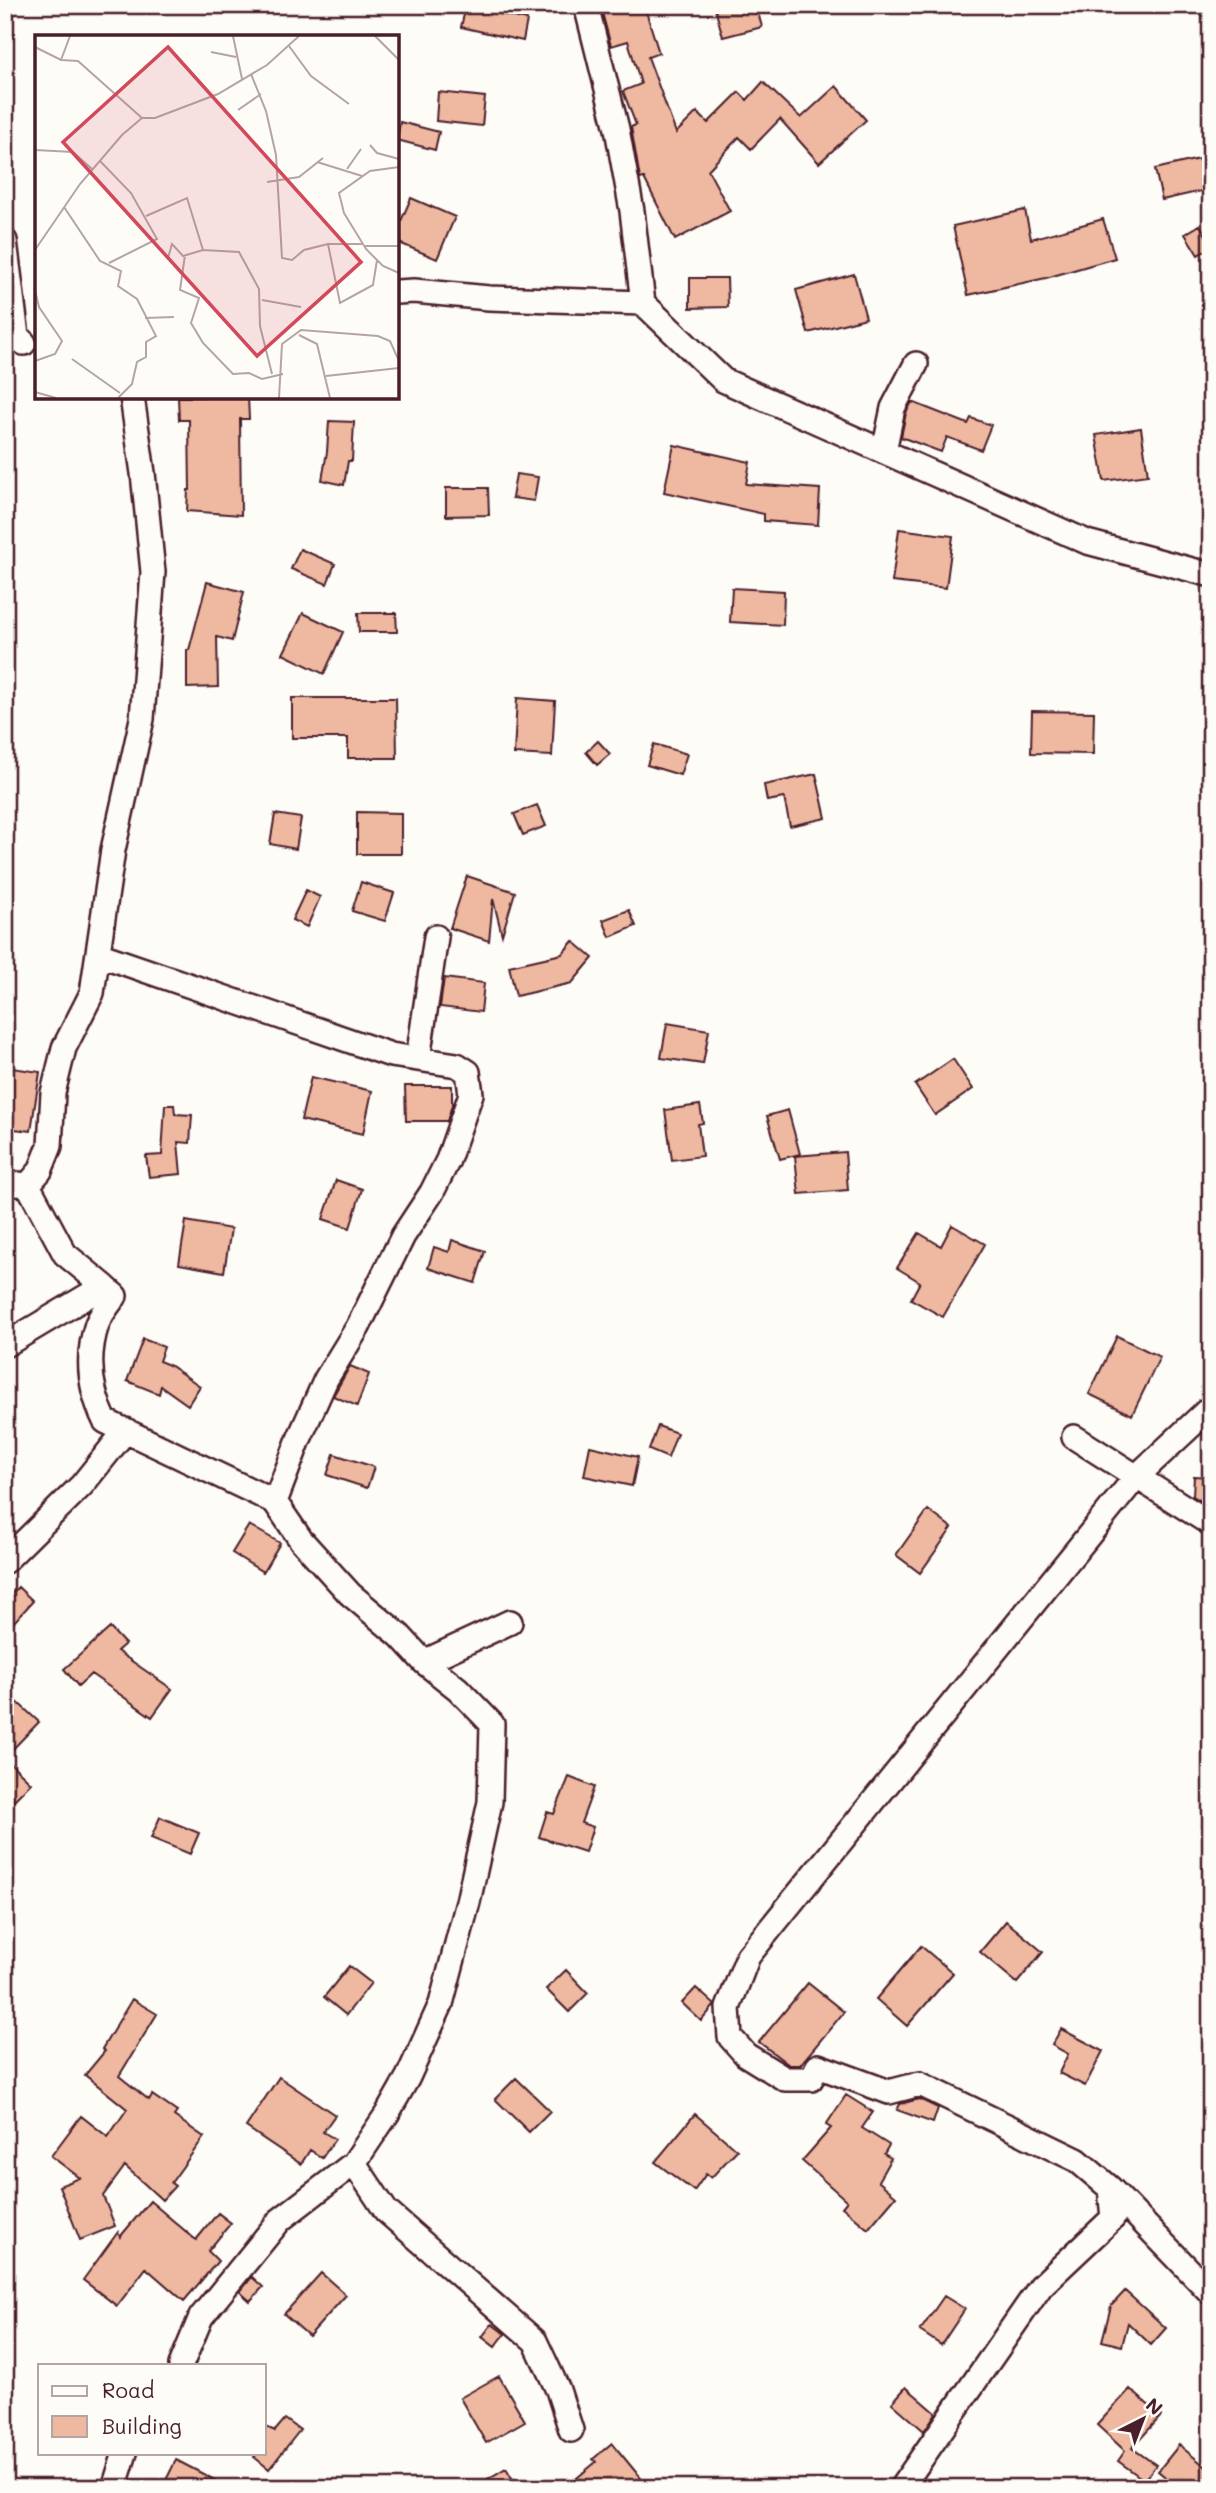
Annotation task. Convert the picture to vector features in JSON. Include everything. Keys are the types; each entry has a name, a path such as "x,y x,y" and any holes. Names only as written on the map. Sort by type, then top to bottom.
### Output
{"street":[{"path":"586,5 617,129 632,211 643,303 723,380 1087,542 1211,575"},
{"path":"5,241 17,336 22,344"},
{"path":"399,292 643,303"},
{"path":"884,451 893,408 916,364"},
{"path":"132,399 153,572 142,719 113,850 92,993 64,1048 54,1093 50,1146 40,1171 17,1184 65,1254 115,1296 98,1322 90,1359 90,1378 96,1402 105,1421 275,1502 301,1540 350,1594 400,1636 424,1662 458,1689 492,1724 490,1801 468,1902 441,2004 393,2105 354,2163 280,2220 201,2317 181,2364"},
{"path":"418,1059 436,937"},
{"path":"98,954 391,1055 457,1065 468,1072 471,1094 448,1160 432,1192 403,1236 358,1327 326,1380 299,1439 275,1502"},
{"path":"5,1345 104,1286"},
{"path":"1211,1407 1136,1477 748,1956 728,2008 730,2037 746,2055 785,2079 811,2079 818,2066 890,2092 920,2084 1077,2160 1110,2188 1211,2293"},
{"path":"5,1561 82,1485 126,1430"},
{"path":"1074,1437 1211,1524"},
{"path":"424,1662 510,1622"},
{"path":"354,2163 386,2211 535,2340 558,2390 571,2430"},
{"path":"901,2488 1041,2286 1113,2218 1110,2188"},
{"path":"114,2488 125,2454"}],"building":[{"path":"600,5 644,5 659,53 648,57 676,133 697,112 708,123 739,92 747,100 763,82 801,118 836,86 866,120 819,163 780,119 751,149 739,137 708,170 730,211 675,240 644,178 640,179 631,127 636,125 623,91 641,84 628,41 611,46"},
{"path":"714,5 756,5 762,27 723,37"},
{"path":"466,6 527,20 523,41 461,27"},
{"path":"438,92 485,97 482,126 436,121"},
{"path":"400,122 439,132 435,150 399,141"},
{"path":"1199,159 1206,190 1162,200 1155,169"},
{"path":"411,198 455,217 437,259 399,243 399,225"},
{"path":"1025,210 1031,239 1103,219 1115,258 1046,278 968,295 953,226"},
{"path":"1200,225 1211,248 1198,255 1185,234"},
{"path":"854,274 866,318 808,333 796,290"},
{"path":"690,278 727,278 728,307 690,308"},
{"path":"178,399 248,399 249,419 240,419 241,515 187,511 190,490 189,420 179,420"},
{"path":"912,402 968,424 971,418 991,425 981,450 947,437 941,452 901,437 906,413"},
{"path":"329,421 354,422 352,461 348,461 344,485 322,480"},
{"path":"1141,428 1148,475 1104,481 1096,435"},
{"path":"674,445 750,462 746,484 820,489 818,525 764,521 764,514 664,492"},
{"path":"516,474 538,477 534,501 512,498"},
{"path":"446,488 488,488 489,515 446,516"},
{"path":"899,529 953,536 946,588 892,582"},
{"path":"300,549 335,564 327,584 291,569"},
{"path":"207,582 244,592 232,641 217,637 218,687 187,688 187,650"},
{"path":"732,588 784,591 783,625 730,622"},
{"path":"303,613 343,632 324,674 283,654"},
{"path":"358,613 396,613 397,632 359,632"},
{"path":"292,698 396,698 397,758 348,758 348,738 292,738"},
{"path":"517,698 555,701 552,756 514,754"},
{"path":"1032,711 1094,712 1093,754 1031,753"},
{"path":"598,741 610,754 597,765 586,752"},
{"path":"654,744 687,754 680,775 647,765"},
{"path":"816,774 826,818 790,826 784,798 767,801 764,785"},
{"path":"537,805 546,826 523,835 514,814"},
{"path":"357,812 401,813 401,854 357,854"},
{"path":"275,814 301,818 296,849 270,844"},
{"path":"467,876 515,892 502,935 493,899 489,941 450,928"},
{"path":"361,882 394,893 385,921 352,911"},
{"path":"306,890 320,897 307,927 292,920"},
{"path":"629,910 636,926 610,937 603,920"},
{"path":"573,941 593,958 572,983 516,996 509,966 562,954"},
{"path":"444,978 484,983 481,1012 440,1007"},
{"path":"667,1023 709,1030 703,1064 661,1058"},
{"path":"953,1059 973,1089 935,1115 915,1085"},
{"path":"5,1067 40,1072 31,1131 5,1128"},
{"path":"311,1077 372,1091 363,1134 301,1120"},
{"path":"405,1086 452,1086 452,1105 447,1121 406,1121"},
{"path":"165,1105 174,1105 175,1114 192,1115 190,1143 178,1142 181,1174 149,1177 146,1156 162,1155"},
{"path":"700,1105 703,1123 698,1124 702,1156 672,1160 665,1110"},
{"path":"788,1110 800,1154 780,1159 767,1116"},
{"path":"845,1152 848,1190 799,1194 795,1156"},
{"path":"336,1180 362,1189 350,1228 323,1219"},
{"path":"186,1221 231,1229 224,1272 179,1264"},
{"path":"952,1225 985,1244 943,1317 911,1299 920,1282 897,1268 919,1233 941,1246"},
{"path":"452,1240 485,1251 475,1283 428,1268 434,1247 449,1252"},
{"path":"1117,1336 1160,1357 1132,1415 1089,1394"},
{"path":"143,1339 164,1347 159,1361 200,1386 188,1405 161,1386 159,1394 127,1381"},
{"path":"350,1366 369,1374 357,1406 333,1396"},
{"path":"658,1426 677,1433 668,1458 649,1450"},
{"path":"590,1446 638,1457 632,1486 584,1476"},
{"path":"334,1454 374,1467 367,1488 327,1475"},
{"path":"1194,1476 1211,1477 1211,1507 1193,1496"},
{"path":"928,1510 952,1528 920,1573 896,1555"},
{"path":"249,1525 280,1543 263,1572 232,1553"},
{"path":"18,1587 33,1601 5,1632 5,1601"},
{"path":"110,1628 125,1644 117,1651 172,1689 152,1717 91,1674 78,1686 64,1669"},
{"path":"15,1700 39,1722 5,1757 5,1711"},
{"path":"5,1758 31,1783 5,1809"},
{"path":"569,1777 594,1787 581,1823 593,1827 585,1852 539,1837 547,1812 554,1814"},
{"path":"160,1817 199,1833 190,1854 151,1838"},
{"path":"1006,1921 1043,1952 1017,1983 980,1952"},
{"path":"921,1946 953,1973 907,2026 876,1999"},
{"path":"349,1966 371,1983 346,2015 324,1997"},
{"path":"566,1970 588,1993 569,2012 546,1989"},
{"path":"808,1983 844,2012 800,2065 789,2065 759,2042"},
{"path":"696,1988 715,2005 701,2021 682,2003"},
{"path":"132,1999 157,2014 119,2076 149,2100 152,2095 177,2112 174,2116 204,2137 171,2183 175,2186 162,2200 125,2166 103,2196 115,2226 80,2240 59,2186 80,2178 51,2156 81,2116 108,2137 127,2109 85,2075 105,2051 102,2049"},
{"path":"1061,2029 1103,2051 1085,2086 1059,2073 1068,2054 1052,2045"},
{"path":"279,2077 335,2115 323,2132 335,2139 322,2158 310,2150 301,2164 246,2127"},
{"path":"516,2078 550,2111 529,2132 495,2099"},
{"path":"846,2095 873,2112 862,2128 889,2145 884,2154 891,2158 878,2181 896,2196 868,2229 842,2207 847,2201 802,2161 831,2128 826,2125"},
{"path":"919,2099 938,2108 933,2123 897,2110 900,2104"},
{"path":"695,2114 737,2150 711,2178 706,2174 694,2191 655,2162"},
{"path":"150,2201 196,2240 218,2213 231,2223 208,2251 218,2261 184,2301 146,2268 117,2306 83,2280 118,2232 120,2237"},
{"path":"321,2273 346,2295 309,2336 284,2314"},
{"path":"252,2277 263,2287 250,2301 240,2292"},
{"path":"1125,2291 1166,2328 1151,2345 1128,2323 1122,2346 1102,2341 1111,2306"},
{"path":"944,2296 965,2309 941,2345 920,2331"},
{"path":"492,2324 505,2334 495,2347 482,2337"},
{"path":"499,2376 525,2421 486,2443 460,2398"},
{"path":"906,2387 936,2413 924,2431 892,2403"},
{"path":"1130,2389 1161,2416 1132,2448 1156,2465 1144,2480 1118,2461 1125,2451 1097,2425"},
{"path":"285,2419 300,2430 269,2469 254,2457 257,2454 266,2454 266,2427 275,2431"},
{"path":"612,2443 649,2488 565,2488 596,2462 593,2459"},
{"path":"1179,2445 1211,2471 1211,2488 1179,2488 1158,2471"},
{"path":"176,2460 230,2488 177,2488 165,2482"},
{"path":"506,2468 518,2488 473,2488"}]}
